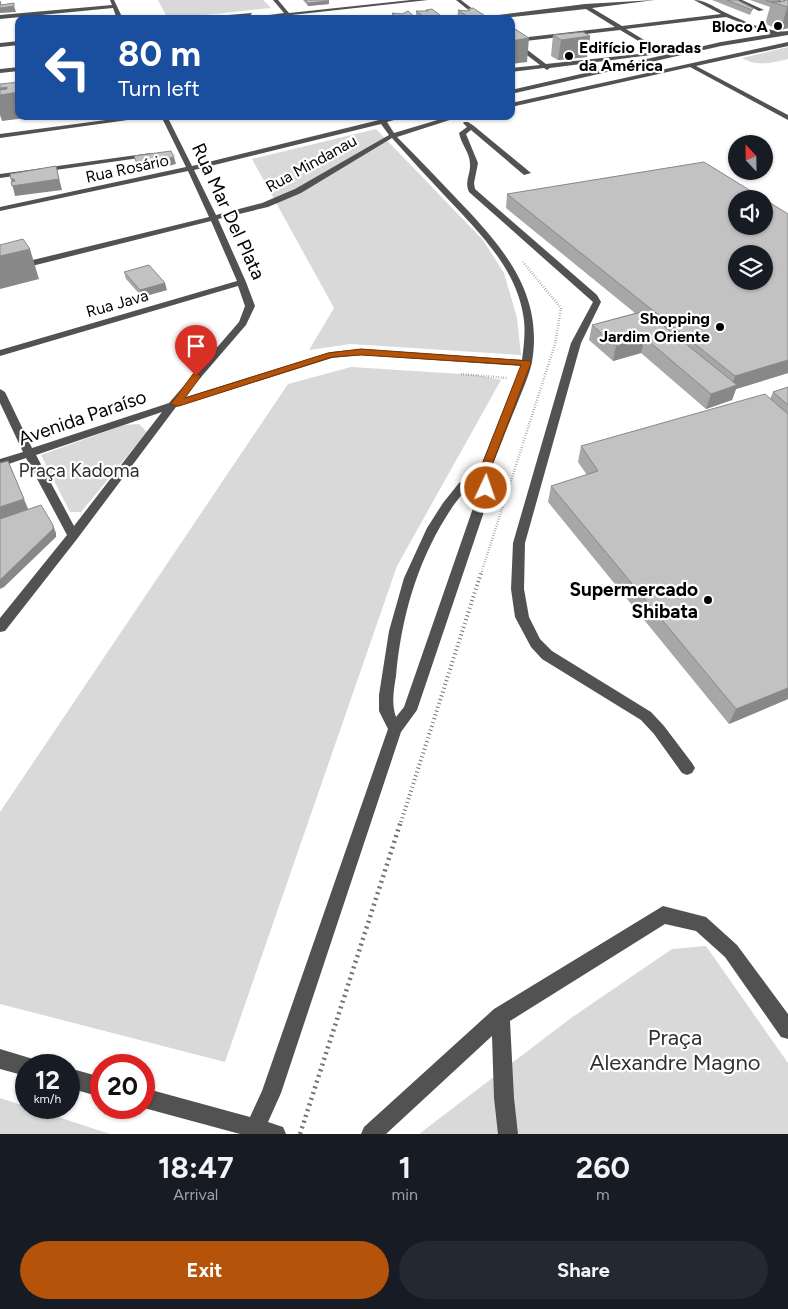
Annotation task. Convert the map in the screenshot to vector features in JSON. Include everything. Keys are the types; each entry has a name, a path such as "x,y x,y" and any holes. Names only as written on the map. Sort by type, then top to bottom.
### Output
{"street":[{"path":"112,0 118,15"},
{"path":"275,0 288,14"},
{"path":"339,0 352,13"},
{"path":"271,15 387,0"},
{"path":"345,6 426,0"},
{"path":"458,0 478,15"},
{"path":"574,0 662,53"},
{"path":"510,15 653,0"},
{"path":"696,0 727,15 788,38"},
{"path":"738,0 761,10"},
{"path":"780,0 788,4"},
{"path":"21,15 115,6"},
{"path":"515,41 727,15"},
{"path":"0,17 15,16"},
{"path":"515,69 680,52 788,33"},
{"path":"0,43 15,41"},
{"path":"515,43 550,70"},
{"path":"515,104 788,44"},
{"path":"706,48 706,51 711,54 728,57"},
{"path":"765,50 788,51"},
{"path":"515,91 654,60 680,52"},
{"path":"690,66 788,118"},
{"path":"0,71 15,69"},
{"path":"668,70 684,74"},
{"path":"557,75 582,89"},
{"path":"766,115 779,113"},
{"path":"0,136 122,120"},
{"name":"Rua Mar Del Plata","path":"0,627 6,614 73,536 176,404 184,389 243,323 250,306 242,282 214,219 166,120"},
{"name":"Rua Rosário","path":"0,209 189,168 377,120"},
{"path":"254,1131 270,1093 395,729 410,710 486,488 483,475 526,363 529,335 527,312 521,291 509,265 492,242 392,135 382,120"},
{"name":"Rua Mindanau","path":"0,271 265,205 298,192 392,135 441,120"},
{"path":"464,120 527,173"},
{"path":"472,127 464,130 462,133 474,163 470,180 472,190 594,297 597,302 576,343 525,519 519,543 517,568 518,611 534,644 547,655 646,716 659,730 687,768"},
{"path":"171,153 181,151"},
{"path":"0,176 162,154"},
{"name":"Rua Java","path":"0,352 242,282"},
{"name":"Avenida Paraíso","path":"0,463 331,355 361,352 526,363"},
{"path":"0,392 29,453 73,536"},
{"path":"395,729 386,708 389,671 398,621 412,576 428,541 450,504 465,484 483,475"},
{"path":"371,1134 501,1016 663,915 700,923 731,952 788,1030"},
{"path":"501,1016 504,1098 508,1134"},
{"path":"0,1059 15,1063"},
{"path":"155,1101 254,1131 276,1134"}],"path":[{"path":"456,373 521,380"}],"green space":[{"path":"158,0 263,0 271,8 205,15 166,15"},
{"path":"788,47 788,59 770,63 754,63 742,58"},
{"path":"376,129 483,240 504,273 517,318 521,355 350,344 309,350 334,308 252,159"},
{"path":"351,367 477,375 501,380 397,566 225,1062 0,1004 0,812 288,384"},
{"name":"Praça Kadoma","path":"139,424 147,432 81,512 70,512 41,455 124,425"},
{"name":"Praça Alexandre Magno","path":"706,946 788,1063 788,1134 419,1134 571,1018 672,949"},
{"path":"0,1098 15,1103 15,1119 64,1119 110,1134 0,1134"}],"building":[{"path":"305,0 328,0 329,1 308,3"},
{"path":"727,0 737,0 753,8 752,10"},
{"path":"766,0 777,0 781,2 771,2"},
{"path":"788,0 788,7 771,2 785,1"},
{"path":"0,1 1,5 14,3 14,6 0,8"},
{"path":"473,8 484,15 465,15 458,10 470,10 468,9"},
{"path":"432,9 440,15 422,15 416,11 428,11 426,10"},
{"path":"408,11 412,15 394,15 392,13 402,14"},
{"path":"515,29 529,38 515,40"},
{"path":"583,32 590,36 561,40 553,35"},
{"path":"15,82 15,93 0,95 0,90 7,89 7,87 0,88 0,84"},
{"path":"171,151 174,157 138,166 134,156"},
{"name":"Shopping Jardim Oriente","path":"704,162 728,177 728,180 733,180 749,190 728,190 728,235 773,235 773,205 788,214 788,360 735,376 507,194"},
{"path":"56,166 59,179 12,186 11,182 15,181 11,179 10,174"},
{"path":"23,239 30,249 0,256 0,245"},
{"path":"149,265 165,283 140,290 124,272"},
{"path":"645,311 737,385 711,394 645,338 616,346 592,325"},
{"path":"788,387 788,405 773,392"},
{"name":"Supermercado Shibata","path":"765,394 788,414 788,688 736,709 551,486 598,471 581,446"},
{"path":"8,461 24,499 0,507 0,463"},
{"path":"41,505 53,525 53,529 0,580 0,519"}],"place":[{"name":"Bloco A","path":"778,26"},
{"name":"Edifício Floradas da América","path":"569,56"},
{"name":"Shopping Jardim Oriente","path":"720,327"},
{"name":"Supermercado Shibata","path":"708,600"}],"route":[{"path":"196,376 184,389 176,404 300,363 331,355 361,352 526,363 483,475 486,488"}]}
